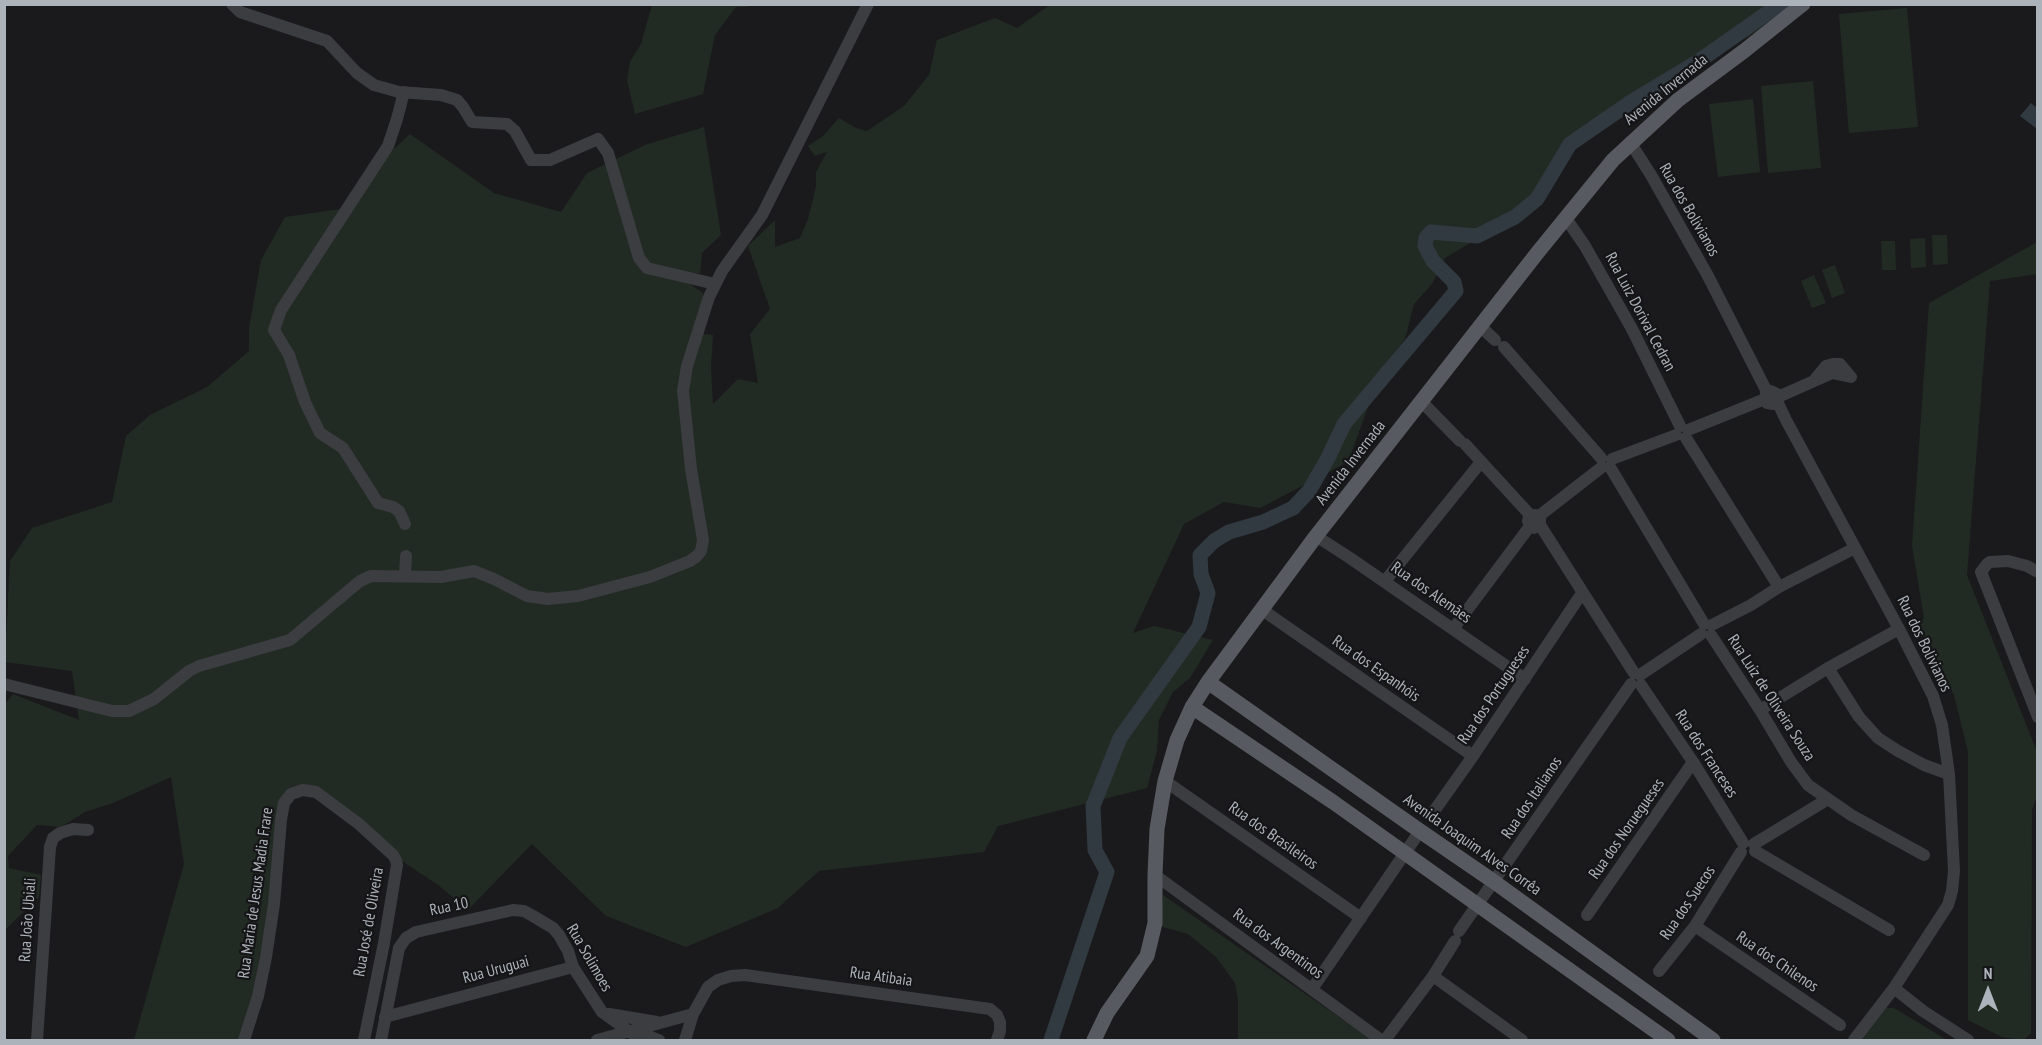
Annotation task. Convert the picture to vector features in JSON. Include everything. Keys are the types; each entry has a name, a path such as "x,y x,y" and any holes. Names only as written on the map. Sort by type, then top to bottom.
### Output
{"main road":[{"name":"Avenida Invernada","path":"1094,1041 1107,1013 1147,956 1155,923 1157,829 1165,782 1177,740 1192,707 1208,682 1316,536 1565,217 1630,142 1678,100 1803,4"},
{"name":"Avenida Joaquim Alves Corrêa","path":"1208,682 1493,880 1713,1041"},
{"path":"1192,707 1478,905 1668,1041"},
{"path":"1634,1016 1634,1001 1638,998 1653,999"}],"street":[{"path":"232,4 240,12 327,41 357,73 374,85 404,92 441,94 457,100 471,122 507,124 515,131 531,160 550,160 598,139 608,153 627,225 639,258 647,268 716,284"},
{"path":"4,684 112,711 129,711 154,699 189,670 290,640 360,581 371,576 441,577 474,572 494,579 527,596 548,599 578,596 650,577 697,556 701,551 703,540 691,469 683,391 687,366 709,297 722,271 762,215 868,4"},
{"path":"404,92 388,147 281,309 274,330 289,355 305,402 320,433 343,448 378,503 399,511 405,524"},
{"name":"Rua dos Bolivianos","path":"1630,142 1708,276 1899,628 1933,696 1942,725 1950,774 1954,837 1952,891 1948,905 1936,924 1894,988 1854,1041"},
{"name":"Rua Luiz Dorival Cedran","path":"1565,217 1585,246 1632,329 1683,432 1779,587"},
{"name":"Rua Luiz de Oliveira Souza","path":"1480,326 1500,344 1606,463 1707,630 1808,785 1851,816 1924,855"},
{"path":"1453,628 1535,521 1606,463 1815,379"},
{"name":"Rua dos Franceses","path":"1422,402 1535,521 1748,848 1889,930"},
{"path":"1385,581 1481,462"},
{"name":"Rua dos Alemães","path":"1316,536 1385,581 1525,679"},
{"name":"Rua dos Italianos","path":"1383,1041 1433,976 1493,880 1636,679 1707,630 1779,587 1856,549"},
{"path":"405,576 406,556"},
{"path":"2037,572 2027,566 2008,561 1990,562 1981,572 2037,717"},
{"name":"Rua dos Portugueses","path":"1432,814 1582,593"},
{"name":"Rua dos Espanhóis","path":"1261,609 1473,756"},
{"path":"1760,710 1899,628"},
{"path":"1828,668 1859,717 1878,738 1916,760 1950,774"},
{"name":"Rua dos Noruegueses","path":"1587,915 1693,762"},
{"name":"Rua dos Brasileiros","path":"1165,782 1361,918"},
{"name":"Rua Maria de Jesus Madia Frare","path":"244,1041 258,996 266,957 284,803 291,794 303,790 316,792 359,824"},
{"name":"Rua dos Suecos","path":"1659,971 1695,926 1748,848 1828,799"},
{"name":"Rua José de Oliveira","path":"359,824 393,855 397,865 364,1041"},
{"name":"Rua João Ubiali","path":"37,1041 50,847 53,838 60,833 73,829 87,830"},
{"path":"1312,989 1420,831"},
{"name":"Rua dos Argentinos","path":"1155,875 1383,1041"},
{"name":"Rua 10","path":"388,1003 399,948 406,938 416,932 513,910"},
{"name":"Rua Solimoes","path":"513,910 524,911 553,928 560,935 573,967 602,1012 631,1033"},
{"name":"Rua dos Chilenos","path":"1695,926 1840,1025"},
{"name":"Rua Uruguai","path":"385,1017 573,967"},
{"name":"Rua Atibaia","path":"693,1014 708,987 718,980 731,976 756,975 990,1009 997,1015 1000,1022 1000,1031 996,1041"},
{"path":"1433,976 1522,1041"},
{"path":"1894,988 1923,1011 1968,1041"},
{"path":"381,1041 388,1003"},
{"name":"Rua Uruguai","path":"388,1003 426,1006"},
{"path":"598,1040 605,1032 606,1023 602,1012"},
{"name":"Rua Solimoes","path":"602,1012 632,1020 662,1023"},
{"path":"598,1040 631,1033 693,1014"},
{"path":"685,1041 693,1014"},
{"path":"662,1023 660,1033 664,1041"},
{"path":"631,1033 659,1041"}],"shaded area":[{"path":"1051,4 1794,5 1780,17 1748,37 1733,43 1656,92 1584,127 1560,146 1536,204 1445,258 1432,284 1414,304 1405,339 1382,369 1348,462 1260,508 1224,502 1184,524 1133,633 1154,626 1213,640 1190,678 1173,692 1159,720 1157,751 1147,788 998,826 984,852 819,871 778,908 686,947 606,916 532,844 468,910 438,885 393,855 316,792 291,794 244,1040 134,1040 184,864 171,777 113,803 85,812 61,827 37,825 8,856 9,868 41,875 39,897 5,930 5,704 13,694 79,720 72,671 5,662 10,561 32,528 112,502 126,436 150,415 207,387 249,351 249,328 261,260 285,217 354,207 380,162 410,134 494,193 561,212 587,173 645,145 704,127 721,235 702,253 700,273 685,273 684,280 703,293 704,334 713,335 711,367 713,404 738,379 758,383 750,334 770,309 748,246 775,220 775,247 800,238 808,219 816,186 816,172 827,152 815,156 808,146 823,136 839,118 856,128 867,131 904,106 929,75 937,40 995,18 1017,28"},
{"path":"652,5 748,5 747,7 736,7 715,35 703,94 635,114 627,80 630,62 641,44"},
{"path":"1907,8 1918,127 1849,133 1839,14"},
{"path":"1813,81 1821,168 1768,173 1761,86"},
{"path":"1753,99 1760,172 1718,177 1709,104"},
{"path":"2031,103 2037,108 2037,129 2020,116"},
{"path":"1932,235 1947,235 1948,264 1933,265"},
{"path":"1925,238 1926,267 1911,268 1910,239"},
{"path":"1881,241 1895,241 1896,270 1882,270"},
{"path":"2037,242 2037,274 1990,281 1967,575 2037,752 2037,796 2032,810 2031,1033 2021,1040 2002,1037 1968,1020 1968,752 1954,695 1917,625 1924,618 1912,546 1929,303"},
{"path":"1835,265 1845,293 1832,298 1822,270"},
{"path":"1814,275 1826,303 1812,308 1801,281"},
{"path":"1163,895 1372,1040 1238,1040 1238,1001 1235,983 1216,957 1188,934 1159,926"},
{"path":"1886,1008 1894,1008 1947,1040 1862,1040"}],"waterway":[{"path":"1051,1040 1107,872 1095,850 1093,806 1120,738 1199,627 1208,593 1201,574 1200,555 1214,541 1229,532 1263,522 1293,508 1309,491 1344,424 1456,291 1454,282 1433,261 1425,246 1426,238 1431,232 1477,236 1515,217 1537,199 1570,144 1631,102 1699,61 1780,4"}]}
